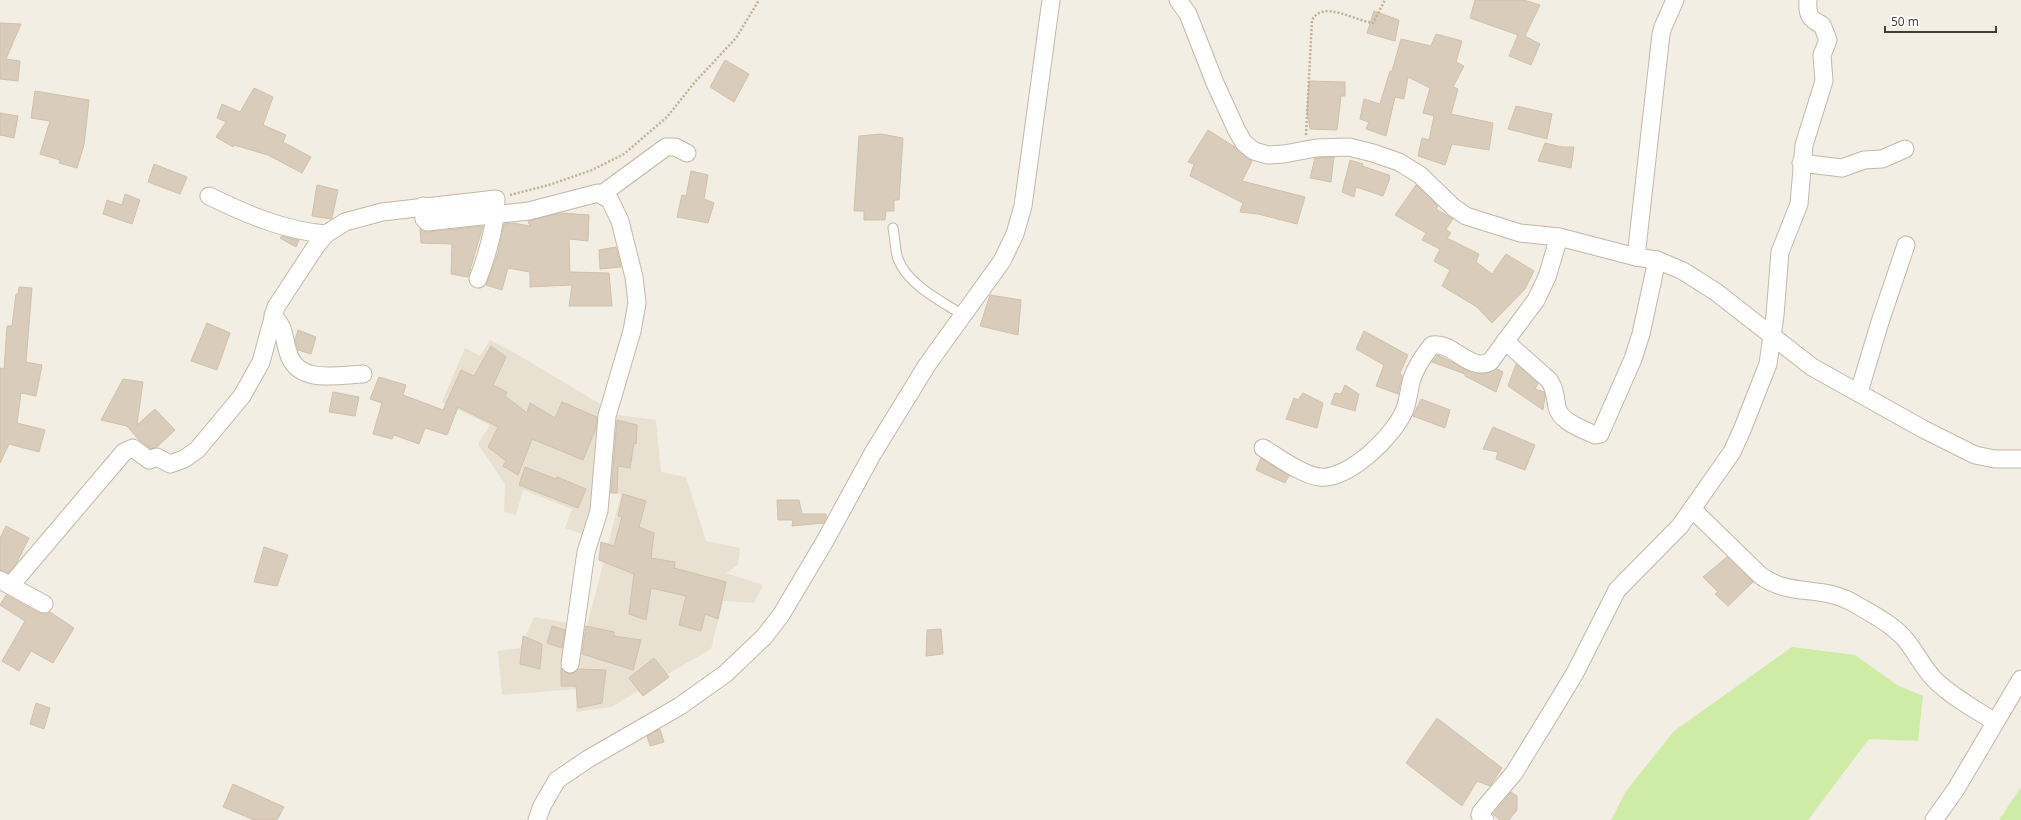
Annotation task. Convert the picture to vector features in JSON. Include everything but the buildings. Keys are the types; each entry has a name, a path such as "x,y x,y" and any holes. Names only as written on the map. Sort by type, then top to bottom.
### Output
{"street":[{"path":"537,820 542,806 558,780 588,759 680,706 725,674 764,637 781,616 825,541 873,453 915,385 1002,261 1015,234 1023,206 1051,0"},
{"path":"1178,0 1188,14 1215,83 1244,143 1254,151 1268,155 1348,147 1373,153 1399,162 1420,175 1453,207 1466,216 1520,233 1559,237 1636,257 1656,260 1683,271 1716,292 1812,367 1923,429 1975,455 1995,459 2021,459"},
{"path":"1636,257 1661,34 1675,0"},
{"path":"1485,820 1480,815 1481,812 1514,773 1552,711 1574,673 1617,590 1665,543 1692,509 1732,452 1768,364 1779,257 1799,204 1801,163 1807,130 1824,81 1825,71 1822,55 1828,40 1822,25 1813,21 1809,15 1808,0"},
{"path":"602,194 666,148 675,147 687,153"},
{"path":"1801,163 1842,168 1864,160 1882,159 1905,149"},
{"path":"363,374 319,376 299,370 288,354 277,320 276,307 326,234 345,222 395,210 424,212 427,222 496,206 542,208 593,193 602,194 610,200 620,221 634,277 637,303 632,331 607,416 599,511 586,552 570,664"},
{"path":"209,196 245,213 277,224 307,233 326,234"},
{"path":"478,279 490,245 496,206"},
{"path":"1263,448 1313,476 1321,477 1337,475 1346,471 1384,440 1397,425 1408,400 1412,379 1432,345 1443,346 1473,362 1488,363 1506,341 1541,290 1559,237"},
{"path":"1859,392 1880,322 1906,245"},
{"path":"1506,341 1549,380 1553,386 1557,409 1563,418 1595,435 1600,434 1633,359 1641,334 1656,260"},
{"path":"44,604 6,582 124,452 133,448 149,460 157,457 170,464 184,459 197,450 242,396 260,362 277,320"},
{"path":"1692,509 1761,576 1770,582 1788,589 1820,591 1836,595 1856,604 1898,631 1935,680 1949,692 1995,722"},
{"path":"1934,820 1956,789 2021,679"}],"lane":[{"path":"893,228 898,260 908,274 917,284 963,315"}],"path":[{"path":"496,206 592,170 624,154 667,117 695,82 736,38 759,0"},
{"path":"1305,151 1312,20 1315,13 1320,9 1328,8 1372,23 1385,0"}],"shaded area":[{"path":"490,340 508,349 600,404 600,486 591,537 565,528 572,509 523,490 516,515 504,512 505,484 478,444 490,425 442,402 465,348 480,356"},
{"path":"618,415 656,420 661,472 686,477 706,541 740,548 738,565 726,573 763,585 754,603 723,601 711,649 611,707 576,712 576,689 502,695 498,651 520,648 534,617 587,626 621,494 600,493"}],"green space":[{"path":"1792,647 1855,655 1897,685 1923,696 1918,741 1869,739 1808,820 1611,820 1626,791 1674,731"},
{"path":"2021,787 2021,820 1999,820"}]}
